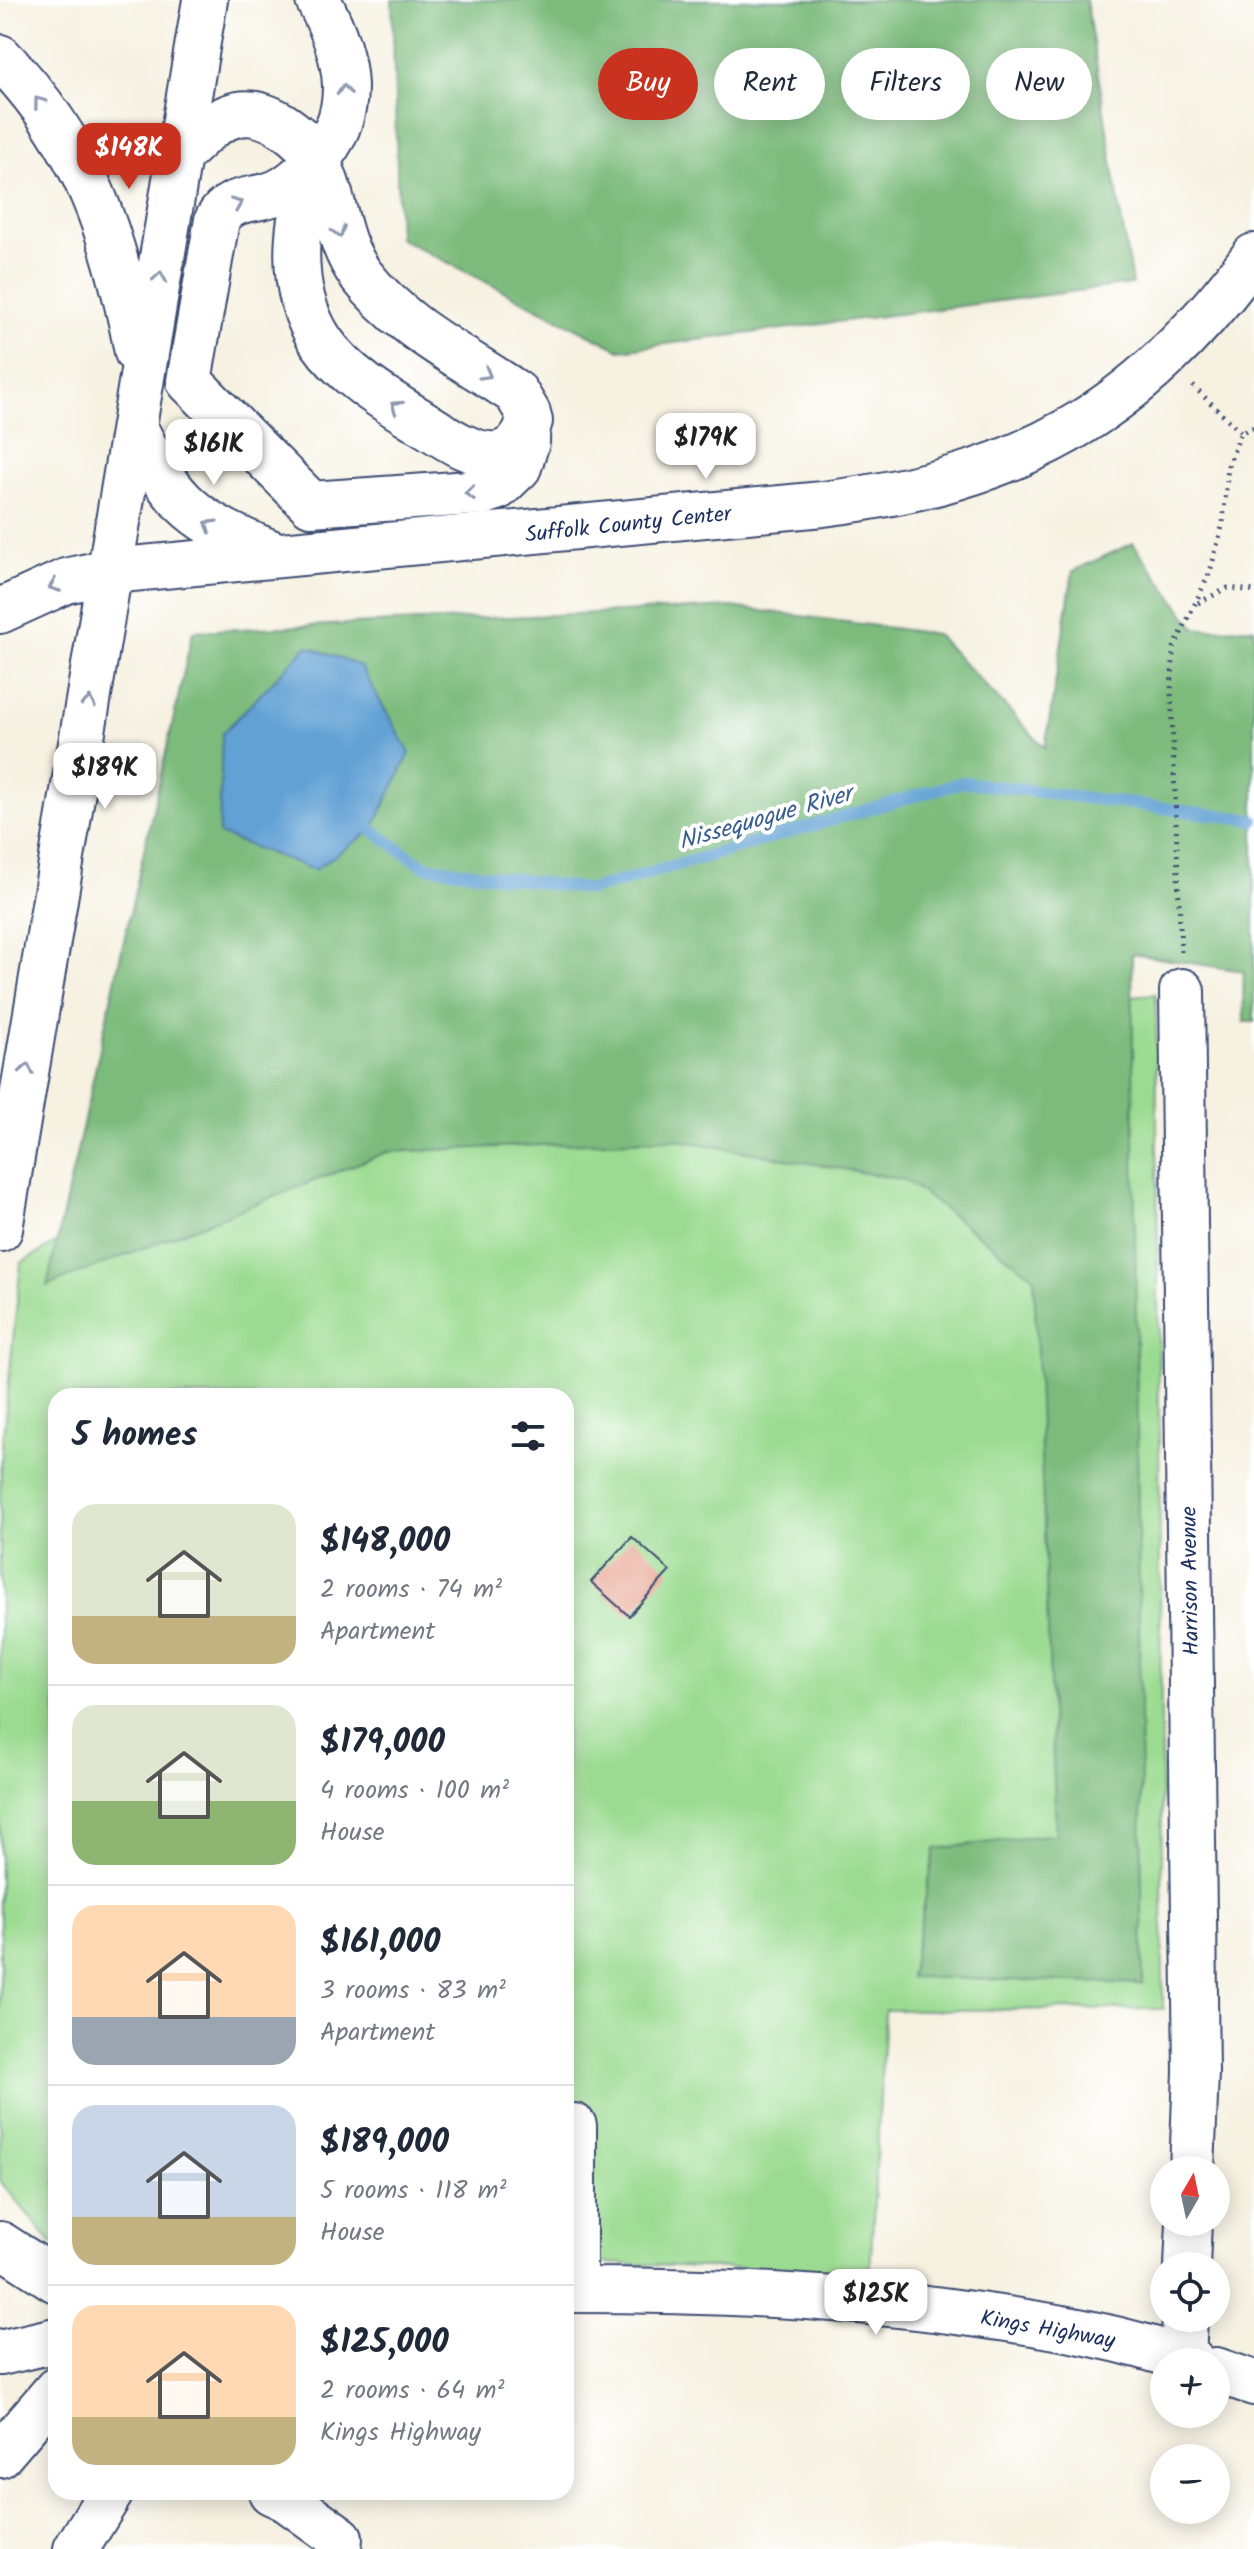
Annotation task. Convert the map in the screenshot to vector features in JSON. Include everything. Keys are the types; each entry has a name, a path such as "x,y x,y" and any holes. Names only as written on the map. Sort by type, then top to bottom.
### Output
{"street":[{"path":"0,1229 205,0"},
{"path":"318,0 334,34 345,96 339,128 317,160 301,203 296,235 305,300 321,342 368,387 473,450 498,454 509,449 524,436 530,421"},
{"path":"0,57 62,134 95,197 120,268 142,382"},
{"path":"180,155 213,125 242,112 275,120 303,141 317,160 339,238 362,276 404,319 432,341 516,393 530,421 519,467 498,487 485,492 311,504 189,381 217,220 233,202 279,191 317,160"},
{"name":"Suffolk County Center","path":"0,611 66,581 111,571 823,504 895,494 966,476 1037,449 1111,406 1190,335 1254,256"},
{"path":"135,428 163,481 188,510 223,533 281,556"},
{"name":"Harrison Avenue","path":"1182,991 1196,2072 1193,2156"},
{"path":"0,2244 48,2275"},
{"name":"Kings Highway","path":"574,2290 770,2293 930,2308 1172,2348"},
{"path":"0,2353 48,2342"},
{"name":"Kings Highway","path":"1230,2371 1254,2383"},
{"path":"0,2455 48,2399"},
{"path":"76,2549 106,2500"},
{"path":"287,2500 340,2538 339,2549"}],"path":[{"path":"1193,386 1241,432"},
{"path":"1182,991 1179,836 1171,691 1174,648 1210,572 1223,523 1228,466 1241,432 1254,427"},
{"path":"1197,603 1228,588 1254,591"}],"green space":[{"path":"392,0 1086,0 1132,284 620,350 399,238"},
{"path":"1133,543 1196,629 1254,628 1254,1022 1244,1022 1243,971 1132,954 1143,1984 910,1977 935,1849 1056,1834 1034,1277 905,1180 674,1139 387,1152 47,1286 193,631 732,607 936,634 1045,748 1073,571"},
{"path":"1156,994 1163,2009 885,2010 870,2273 574,2262 574,1388 48,1388 48,2238 0,2181 0,1498 2,1448 21,1263 386,1051"}],"water":[{"path":"307,646 360,666 410,753 372,830 314,870 219,834 222,734"}],"building":[{"path":"632,1537 670,1571 629,1616 591,1582"}],"waterway":[{"name":"Nissequogue River","path":"360,822 424,866 591,890 963,782 1254,820"}]}
